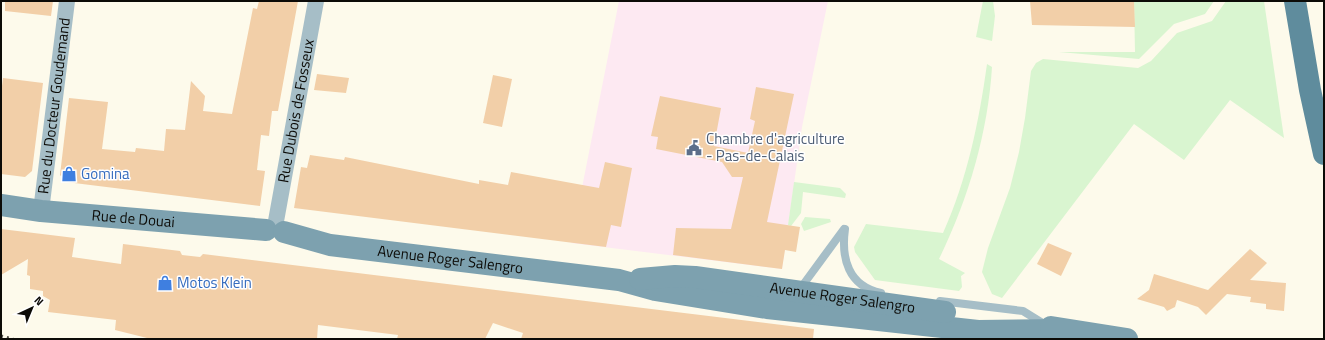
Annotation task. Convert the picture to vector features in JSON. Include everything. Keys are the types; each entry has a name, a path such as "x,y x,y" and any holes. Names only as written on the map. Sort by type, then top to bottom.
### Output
{"main road":[{"path":"1294,1 1310,90 1324,154"}],"street":[{"name":"Rue du Docteur Goudemand","path":"41,211 67,1"},
{"name":"Rue Dubois de Fosseux","path":"275,227 316,1"},
{"name":"Rue de Douai","path":"1,206 41,211 275,227"},
{"name":"Avenue Roger Salengro","path":"275,227 343,247 619,280 655,290 783,300 1044,325 1065,330 1123,339"},
{"name":"Avenue Roger Salengro","path":"619,280 684,276 783,300 978,331 1065,330"}],"lane":[{"path":"783,300 810,277 845,229 844,254 853,276 862,286 869,290 886,294"},
{"path":"931,300 1023,311 1044,325"}],"shaded area":[{"name":"Chambre d'agriculture - Pas-de-Calais","path":"619,1 828,1 802,127 782,269 571,243"}],"green space":[{"path":"983,1 993,1 995,16 992,41 976,37"},
{"path":"1134,1 1214,1 1205,14 1174,24 1139,59 1059,52 1135,52"},
{"path":"1226,1 1264,1 1284,138 1230,100 1184,160 1134,124 1002,298 992,294 982,272 988,248 1010,188 1019,152 1031,71 1036,63 1043,59 1138,68 1151,61 1177,33 1212,21"},
{"path":"987,64 992,67 990,92 975,166 959,213 939,259 965,273 961,276 962,287 959,291 875,280 855,252 854,247 866,224 943,233 959,192 971,150"},
{"path":"794,182 840,188 846,194 845,198 803,192 801,213 791,226 788,225"},
{"path":"805,217 830,219 831,222 804,231 801,224"}],"building":[{"path":"5,1 53,1 51,16 5,11"},
{"path":"259,1 298,1 278,111 272,111 269,136 261,135 257,170 265,171 260,206 66,182 60,175 69,98 108,102 102,149 135,152 136,148 164,151 166,129 185,130 191,81 205,96 203,111 232,114 253,8 257,9"},
{"path":"1030,1 1134,1 1135,27 1032,25"},
{"path":"317,74 349,78 346,93 314,90"},
{"path":"493,75 512,79 502,127 483,123"},
{"path":"3,78 43,83 32,171 25,177 1,174 1,94"},
{"path":"756,87 794,94 767,222 800,227 796,252 785,250 782,269 673,255 676,228 731,229 743,177 732,177 722,162 656,149 658,137 651,136 660,96 721,108 714,146 748,153 755,121 750,119"},
{"path":"310,155 344,160 345,157 479,184 479,180 508,185 511,172 599,188 605,162 632,168 621,227 611,225 606,247 294,208 301,167 307,168"},
{"path":"1,229 75,238 72,257 121,264 123,244 180,251 182,255 200,257 203,254 814,329 813,339 521,339 523,333 493,323 485,339 397,339 398,335 318,325 317,339 151,339 115,330 116,320 48,312 50,300 43,296 43,291 30,289 30,276 27,275 28,259 1,275"},
{"path":"1048,243 1072,253 1061,276 1037,264"},
{"path":"1250,249 1267,263 1250,280 1286,283 1284,311 1266,309 1266,304 1250,302 1251,297 1227,294 1206,315 1198,307 1177,300 1175,307 1167,311 1164,307 1137,299 1149,290 1154,274 1208,290"}],"railway":[{"path":"1,336 13,339"}],"place":[{"name":"Chambre d'agriculture - Pas-de-Calais","path":"694,148"},
{"name":"Gomina","path":"69,174"},
{"name":"Motos Klein","path":"165,283"}]}
